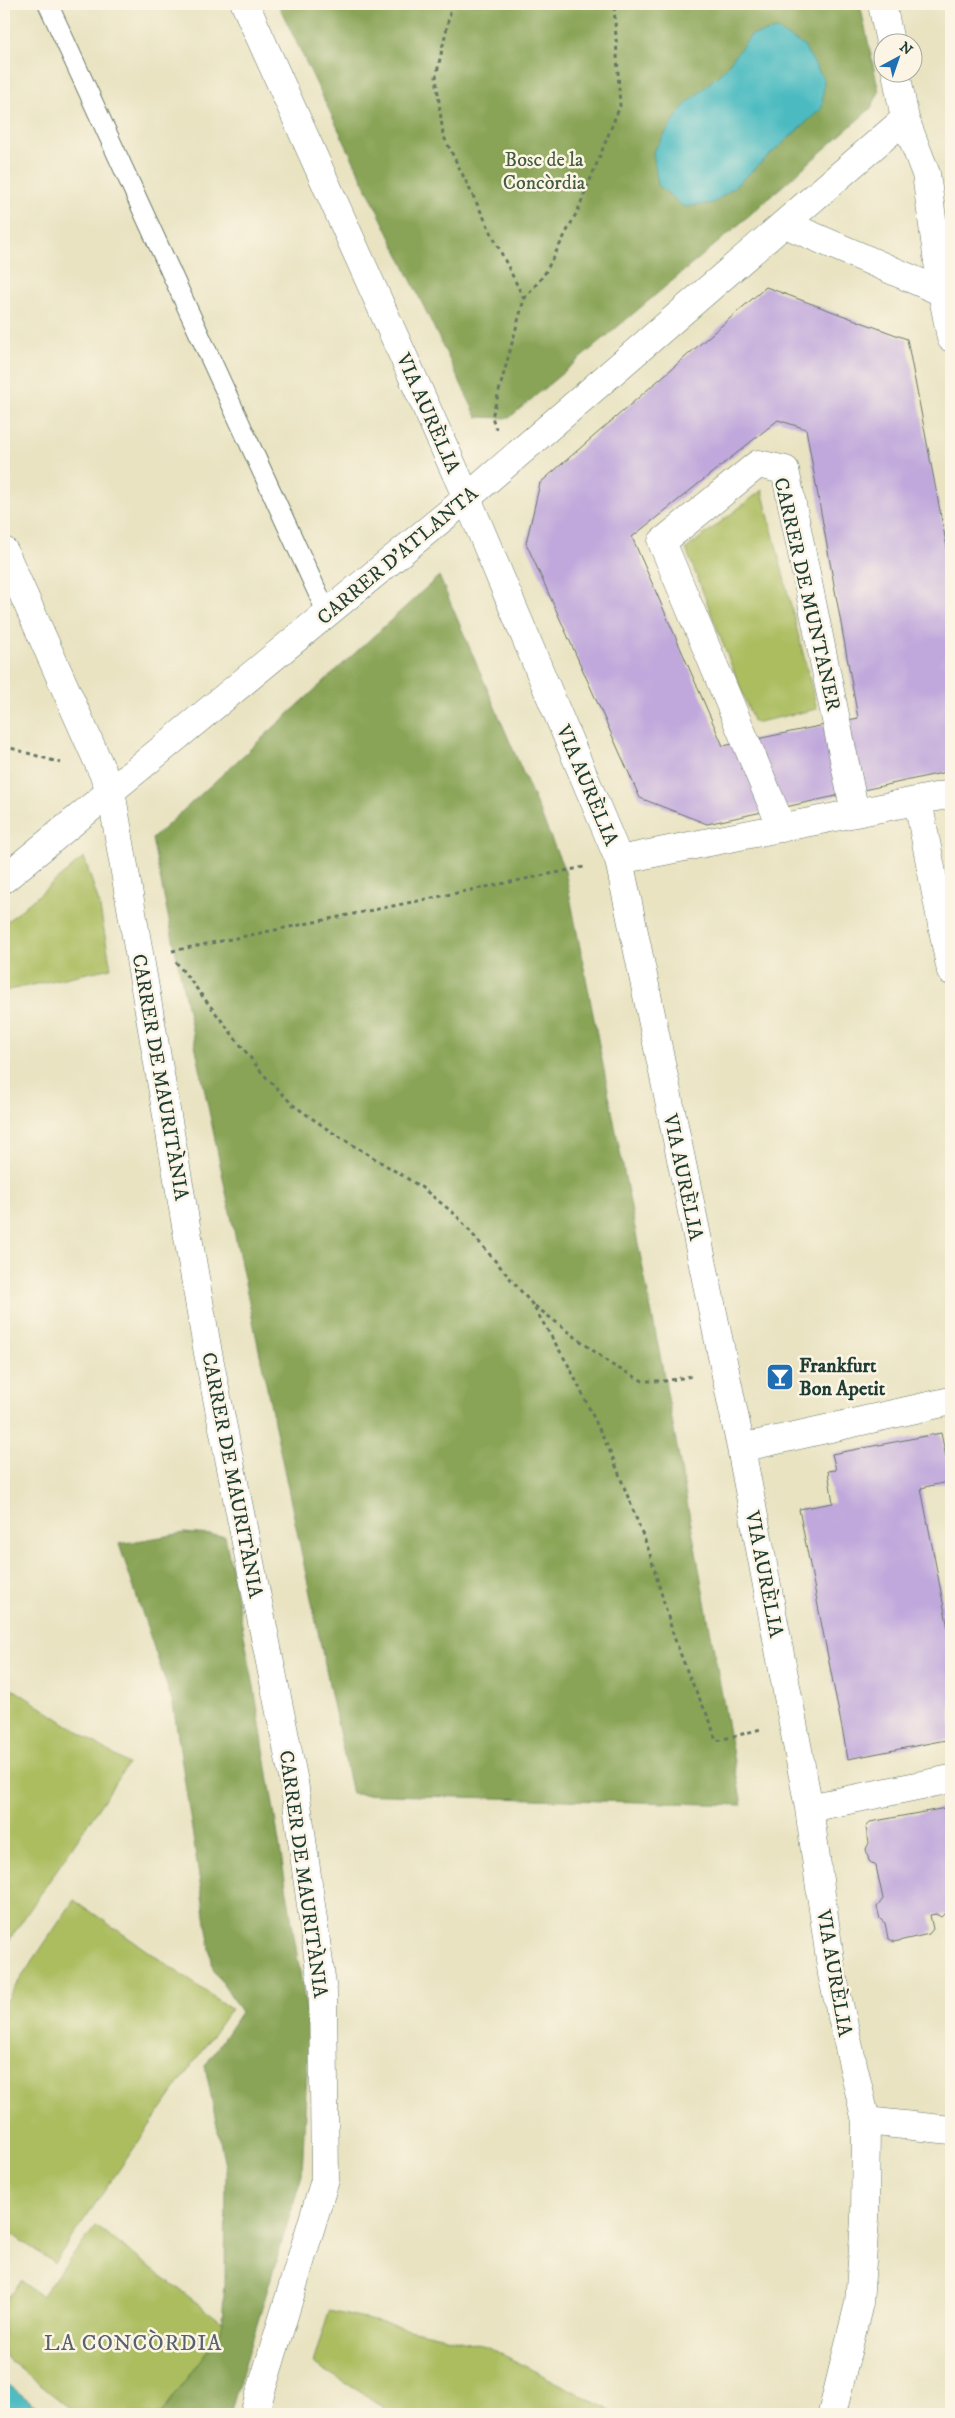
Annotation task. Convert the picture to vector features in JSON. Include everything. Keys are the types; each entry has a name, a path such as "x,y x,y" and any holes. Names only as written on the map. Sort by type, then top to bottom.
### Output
{"street":[{"name":"VIA AURÈLIA","path":"245,4 467,498 620,860 741,1448 809,1808 832,1974 866,2121 865,2220 859,2302 832,2414"},
{"path":"882,4 888,32"},
{"path":"898,82 906,119 926,174 942,292 951,338"},
{"name":"CARRER D'ATLANTA","path":"4,879 467,498 906,119"},
{"path":"926,174 951,187"},
{"path":"785,224 942,292"},
{"name":"CARRER DE MUNTANER","path":"782,828 662,542 758,464 785,470 856,813"},
{"name":"CARRER DE MAURITÀNIA","path":"4,551 111,791 208,1353 294,1782 323,1992 326,2180 254,2414"},
{"path":"620,860 951,794"},
{"path":"918,801 951,971"},
{"path":"741,1448 951,1401"},
{"path":"809,1808 951,1779"},
{"path":"866,2121 951,2130"}],"lane":[{"path":"48,4 327,613"}],"path":[{"path":"452,4 436,77 443,136 524,299"},
{"path":"492,417 524,299 544,275 578,210 620,106 614,4"},
{"path":"4,746 64,764"},
{"path":"565,871 168,952 264,1074 293,1105 330,1131 421,1187 456,1215 532,1304 579,1386 612,1456 650,1552 674,1637 689,1676 710,1721 716,1742 730,1736"},
{"path":"532,1304 612,1365 643,1381 666,1381 725,1371"}],"green space":[{"name":"Bosc de la Concòrdia","path":"278,4 860,4 872,60 872,82 877,82 879,92 871,108 728,234 509,418 477,417"},
{"path":"762,490 817,709 754,723 686,549"},
{"path":"439,576 565,871 665,1381 742,1805 352,1794 152,839"},
{"path":"84,857 99,903 111,968 4,991 4,924"},
{"path":"184,1533 225,1536 254,1687 309,2028 302,2175 230,2414 161,2414 221,2331 225,2284 226,2171 205,2066 241,2012 213,1969 173,1704 119,1544"},
{"path":"4,1683 128,1764 4,1948"},
{"path":"74,1900 231,2009 54,2263 4,2229 4,2003"},
{"path":"96,2226 226,2325 161,2414 77,2414 4,2356 4,2303 21,2281 41,2296"},
{"path":"329,2311 486,2346 618,2414 382,2414 383,2406 313,2363"}],"water":[{"path":"777,30 804,46 824,80 822,108 733,188 713,203 684,207 658,185 653,152 683,107 724,70 751,35"},
{"path":"4,2381 46,2414 4,2414"}],"building":[{"path":"766,287 907,339 951,568 951,771 707,824 640,798 526,543 540,483","holes":["778,420 806,429 858,718 723,746 632,537"]},
{"path":"941,1433 951,1481 921,1488 951,1644 951,1739 848,1759 799,1509 833,1503 828,1471 836,1470 832,1454"},
{"path":"951,1807 951,1910 947,1916 944,1914 941,1917 936,1914 930,1915 933,1929 929,1934 894,1942 888,1938 885,1923 880,1919 877,1907 883,1899 876,1866 869,1861 866,1849 869,1843 866,1828 870,1822"}],"place":[{"name":"Frankfurt Bon Apetit","path":"780,1377"}],"district":[{"name":"LA CONCÒRDIA","path":"133,2342"}]}
